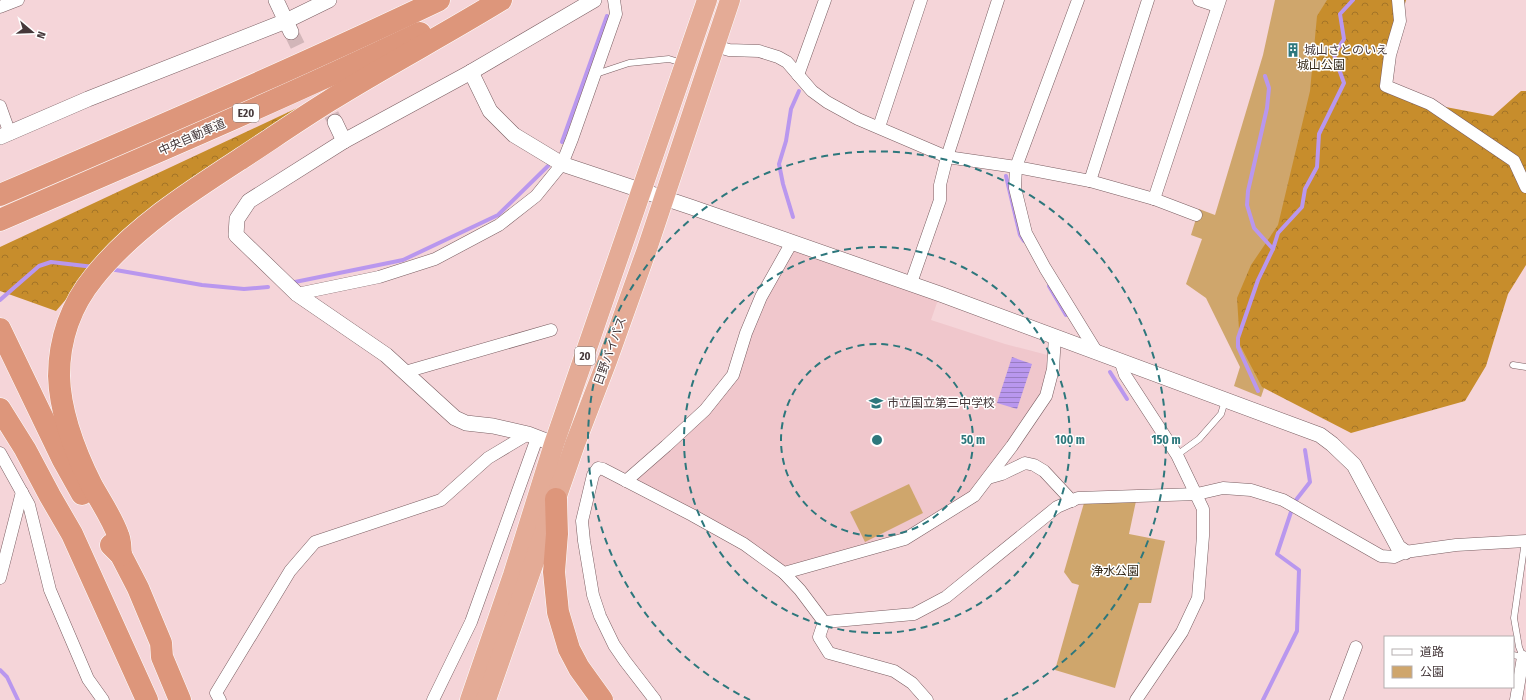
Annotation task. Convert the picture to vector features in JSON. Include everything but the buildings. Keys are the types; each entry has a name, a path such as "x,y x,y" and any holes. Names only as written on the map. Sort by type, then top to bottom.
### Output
{"highway":[{"name":"中央自動車道","path":"0,194 176,119 339,47 439,0"},
{"name":"中央自動車道","path":"0,220 255,109 355,64 490,0"},
{"path":"121,555 119,537 84,468 68,425 61,397 59,378 62,342 68,322 79,299 94,277 110,258 133,236 173,205 212,178 330,101 501,0"},
{"name":"日野バイパス","path":"470,700 513,575 540,439 642,190 707,0"},
{"name":"日野バイパス","path":"486,700 574,444 608,361 730,0"},
{"path":"0,328 63,460 110,544 121,555 138,588 161,643 162,657 180,700"},
{"path":"0,355 60,488 72,534"},
{"path":"0,409 26,449 50,496 72,534 147,700"},
{"path":"556,499 557,534 554,572 558,612 569,649 579,668 602,700"},
{"path":"161,643 173,652 196,700"}],"street":[{"path":"0,7 18,0"},
{"path":"276,0 288,27"},
{"path":"0,106 5,135 88,99 288,27 329,0"},
{"path":"540,439 493,426 466,423 455,418 386,355 297,294 236,235 237,220 249,201 344,141 471,72 594,0"},
{"path":"297,294 379,277 435,259 499,225 536,196 562,164 596,74 616,14 614,0"},
{"path":"798,75 825,0"},
{"path":"879,127 921,0"},
{"path":"911,283 940,200 940,185 947,157 998,0"},
{"path":"1078,0 1016,167 1015,188 1026,233 1045,268 1096,351"},
{"path":"1090,181 1148,0"},
{"path":"1154,199 1219,3 1199,0"},
{"path":"1398,0 1400,21"},
{"path":"1406,0 1390,55 1386,86 1430,104 1514,161 1526,187"},
{"path":"715,46 728,50 759,51 787,62 812,91 828,102 858,119 947,157 1016,167 1090,181 1154,199 1196,215"},
{"path":"471,72 490,111 514,136 562,164 642,190 911,283 1320,435 1354,465 1398,547 1405,552"},
{"path":"335,122 344,141"},
{"path":"626,481 705,410 733,375 746,333 761,297 792,242"},
{"path":"405,372 551,330"},
{"path":"784,573 905,539 974,496 1012,446 1046,396 1053,369 1055,336"},
{"path":"1120,360 1125,375 1177,455 1203,509 1203,536 1198,598 1182,632 1136,700"},
{"path":"220,700 216,693 290,571 315,542 441,500 488,458 540,439"},
{"path":"433,700 472,622 540,439"},
{"path":"0,453 29,505 50,590 88,679 103,700"},
{"path":"988,478 1002,474 1024,463 1034,465 1044,471 1072,501"},
{"path":"655,700 614,645 600,616 589,575 582,520 593,474 598,468 603,469 744,544 784,573 800,590 824,622"},
{"path":"824,622 914,614 946,597 1057,507 1078,498 1197,494 1223,488 1252,490 1283,500 1381,556 1394,557 1405,552 1456,545 1526,541"},
{"path":"0,578 22,492"},
{"path":"824,622 819,637 829,653 894,671 912,682 927,700"},
{"path":"1336,700 1356,647"},
{"path":"1516,700 1522,689 1520,652"}],"lane":[{"path":"596,74 629,63 669,59 686,64"},
{"path":"1513,365 1526,367"},
{"path":"1177,455 1199,439 1208,429 1221,414 1226,400"},
{"path":"1520,652 1514,618 1526,541"}],"shaded area":[{"name":"市立国立第三中学校","path":"792,242 940,294 931,320 1005,344 1055,357 1046,396 974,496 905,539 784,573 626,481 733,375"},
{"path":"1012,357 1032,364 1017,409 997,403"}],"green space":[{"name":"城山公園","path":"1275,0 1387,0 1317,233 1261,397 1234,386 1240,367 1206,298 1186,284 1202,239 1191,235 1199,209 1215,215 1263,55"},
{"path":"1327,0 1406,0 1390,55 1387,87 1430,104 1493,116 1521,91 1526,91 1526,265 1508,294 1486,366 1465,401 1351,433 1262,387 1240,345 1237,298 1251,265 1278,225 1310,91 1317,16"},
{"path":"312,101 98,262 56,311 0,291 0,247"},
{"path":"909,484 923,513 865,542 850,512"},
{"name":"浄水公園","path":"1136,501 1129,534 1165,541 1151,603 1139,603 1115,688 1055,670 1079,585 1072,583 1064,572 1084,503"}],"waterway":[{"path":"1258,391 1238,347 1238,338 1258,280 1273,249 1278,233 1302,207 1305,189 1317,167 1319,134 1344,83 1334,55 1344,39 1340,14 1353,0"},
{"path":"562,142 607,16"},
{"path":"1265,76 1269,88 1267,108 1248,191 1247,205 1254,228 1273,249"},
{"path":"793,217 783,184 779,164 786,141 791,109 799,91"},
{"path":"295,282 403,260 498,215 548,166"},
{"path":"1006,176 1020,235 1024,241"},
{"path":"0,300 39,266 51,262 94,267"},
{"path":"110,269 202,285 244,289 268,287"},
{"path":"1049,286 1066,315"},
{"path":"1110,372 1127,399"},
{"path":"1296,500 1310,482 1305,450"},
{"path":"1263,700 1297,631 1299,570 1277,554 1291,512"},
{"path":"0,670 7,677 18,700"}],"tunnel":[{"path":"291,32 335,122"}],"place":[{"name":"城山さとのいえ","path":"1293,50"},
{"name":"市立国立第三中学校","path":"876,403"}]}
